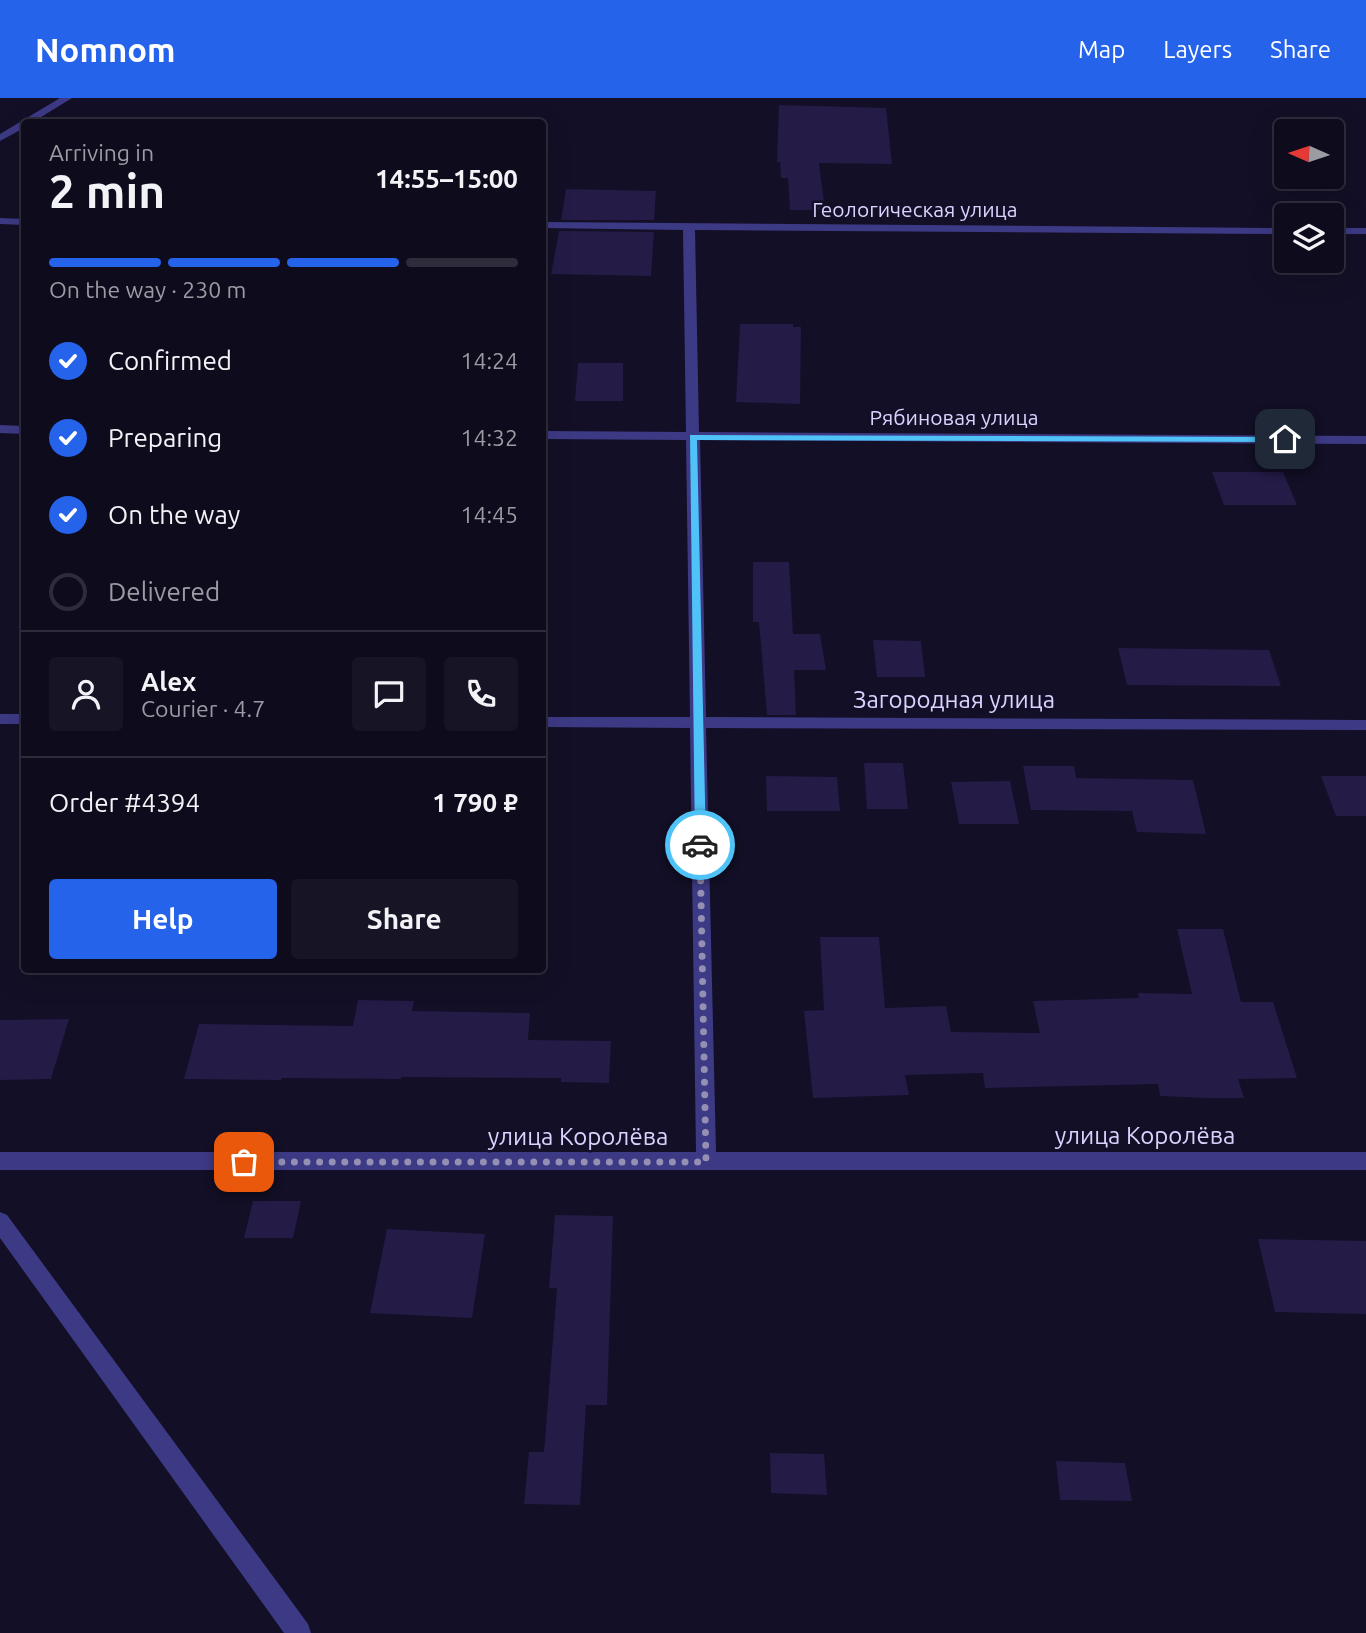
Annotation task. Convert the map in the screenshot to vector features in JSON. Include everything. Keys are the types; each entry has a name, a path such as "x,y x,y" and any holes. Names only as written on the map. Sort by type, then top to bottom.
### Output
{"street":[{"path":"32,119 67,98"},
{"path":"0,138 21,125"},
{"path":"0,221 21,222"},
{"name":"Геологическая улица","path":"546,225 1274,231"},
{"path":"689,226 706,1162"},
{"path":"1344,231 1366,231"},
{"path":"0,429 21,429"},
{"name":"Рябиновая улица","path":"546,435 1366,440"},
{"path":"0,719 21,719"},
{"name":"Загородная улица","path":"546,722 1366,725"},
{"name":"улица Королёва","path":"0,1161 1366,1161"},
{"path":"0,1221 299,1633"}],"building":[{"path":"779,105 886,108 892,164 819,163 825,210 790,210 788,178 781,178 780,162 777,162"},
{"path":"566,189 656,191 654,220 561,220"},
{"path":"559,231 654,232 651,276 551,274"},
{"path":"740,324 793,324 793,327 801,327 800,404 736,402"},
{"path":"578,363 623,363 623,401 575,401"},
{"path":"1212,472 1283,472 1297,505 1224,505"},
{"path":"753,562 789,562 793,634 820,634 826,670 794,670 796,715 767,715 759,622 753,622"},
{"path":"873,640 921,641 925,677 877,677"},
{"path":"1118,648 1269,650 1281,686 1127,685"},
{"path":"864,763 903,763 908,809 867,809"},
{"path":"1023,766 1074,766 1076,778 1193,780 1206,834 1137,832 1132,811 1031,810"},
{"path":"766,776 837,777 840,811 767,811"},
{"path":"1321,776 1366,776 1366,816 1336,816"},
{"path":"1010,781 1019,824 959,824 951,782"},
{"path":"1177,929 1223,929 1241,1002 1273,1002 1297,1078 1238,1079 1244,1098 1208,1098 1160,1096 1158,1084 985,1088 983,1073 905,1075 909,1095 813,1098 804,1011 824,1010 820,937 879,937 885,1008 946,1006 951,1032 1040,1033 1033,1001 1139,998 1138,993 1192,994"},
{"path":"358,1000 414,1001 412,1011 530,1013 528,1040 611,1041 609,1083 561,1082 561,1078 184,1079 199,1024 353,1026"},
{"path":"69,1019 51,1079 0,1080 0,1020"},
{"path":"253,1201 301,1201 293,1238 244,1238"},
{"path":"555,1215 613,1216 607,1405 586,1405 580,1505 524,1504 529,1452 544,1452 557,1288 549,1288"},
{"path":"387,1229 485,1234 472,1318 370,1313"},
{"path":"1258,1239 1366,1241 1366,1314 1275,1312"},
{"path":"770,1453 824,1454 827,1495 771,1493"},
{"path":"1056,1461 1125,1463 1132,1501 1060,1500"}],"way so far":[{"path":"244,1162 706,1162 700,845"}],"route":[{"path":"700,845 693,437 1285,439"}]}
